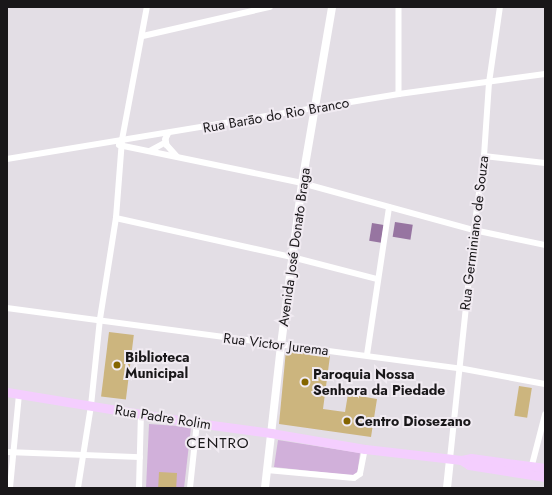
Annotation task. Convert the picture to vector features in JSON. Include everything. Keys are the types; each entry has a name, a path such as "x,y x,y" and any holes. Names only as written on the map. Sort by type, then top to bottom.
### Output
{"main road":[{"name":"Avenida José Donato Braga","path":"265,488 281,345 302,183 332,7"},
{"name":"Rua Padre Rolim","path":"7,392 365,449 461,460 471,458 531,470"},
{"path":"447,488 450,459"},
{"path":"531,470 545,468"},
{"path":"531,470 545,477"}],"street":[{"path":"78,488 91,406 100,319 116,218 122,143 143,36 147,7"},
{"path":"143,36 270,7"},
{"path":"398,7 399,94"},
{"name":"Rua Germiniano de Souza","path":"450,459 474,230 484,156 489,83 500,7"},
{"name":"Rua Barāo do Rio Branco","path":"7,159 108,143 122,143 169,133 314,110 399,94 489,83 545,74"},
{"path":"150,151 166,142 169,133"},
{"path":"166,142 170,150 177,156"},
{"path":"122,143 150,151 302,183 474,230 545,245"},
{"path":"484,156 545,163"},
{"path":"367,355 377,279 389,208"},
{"path":"116,218 292,257 377,279"},
{"name":"Rua Victor Jurema","path":"7,308 100,319 281,345 367,355 459,368 545,384"},
{"path":"10,488 19,394"},
{"path":"139,488 141,414"},
{"path":"531,470 545,415"},
{"path":"190,488 198,423"},
{"path":"267,470 357,477 360,474 365,449"},
{"path":"7,452 140,457"}],"shaded area":[{"path":"395,222 413,225 410,240 393,237"},
{"path":"372,223 384,225 381,243 369,241"},
{"path":"149,424 191,427 184,488 146,488"},
{"path":"278,440 360,453 357,476 274,467"}],"building":[{"name":"Biblioteca Municipal","path":"109,332 134,335 126,400 101,397"},
{"name":"Paroquia Nossa Senhora da Piedade","path":"286,350 330,356 323,409 345,412 348,394 377,399 371,437 279,424"},
{"path":"519,386 532,388 527,418 514,416"},
{"path":"159,472 177,473 176,488 158,488"}],"place":[{"name":"Biblioteca Municipal","path":"117,365"},
{"name":"Paroquia Nossa Senhora da Piedade","path":"305,382"},
{"name":"Centro Diosezano","path":"347,421"}],"district":[{"name":"CENTRO","path":"218,444"}]}
